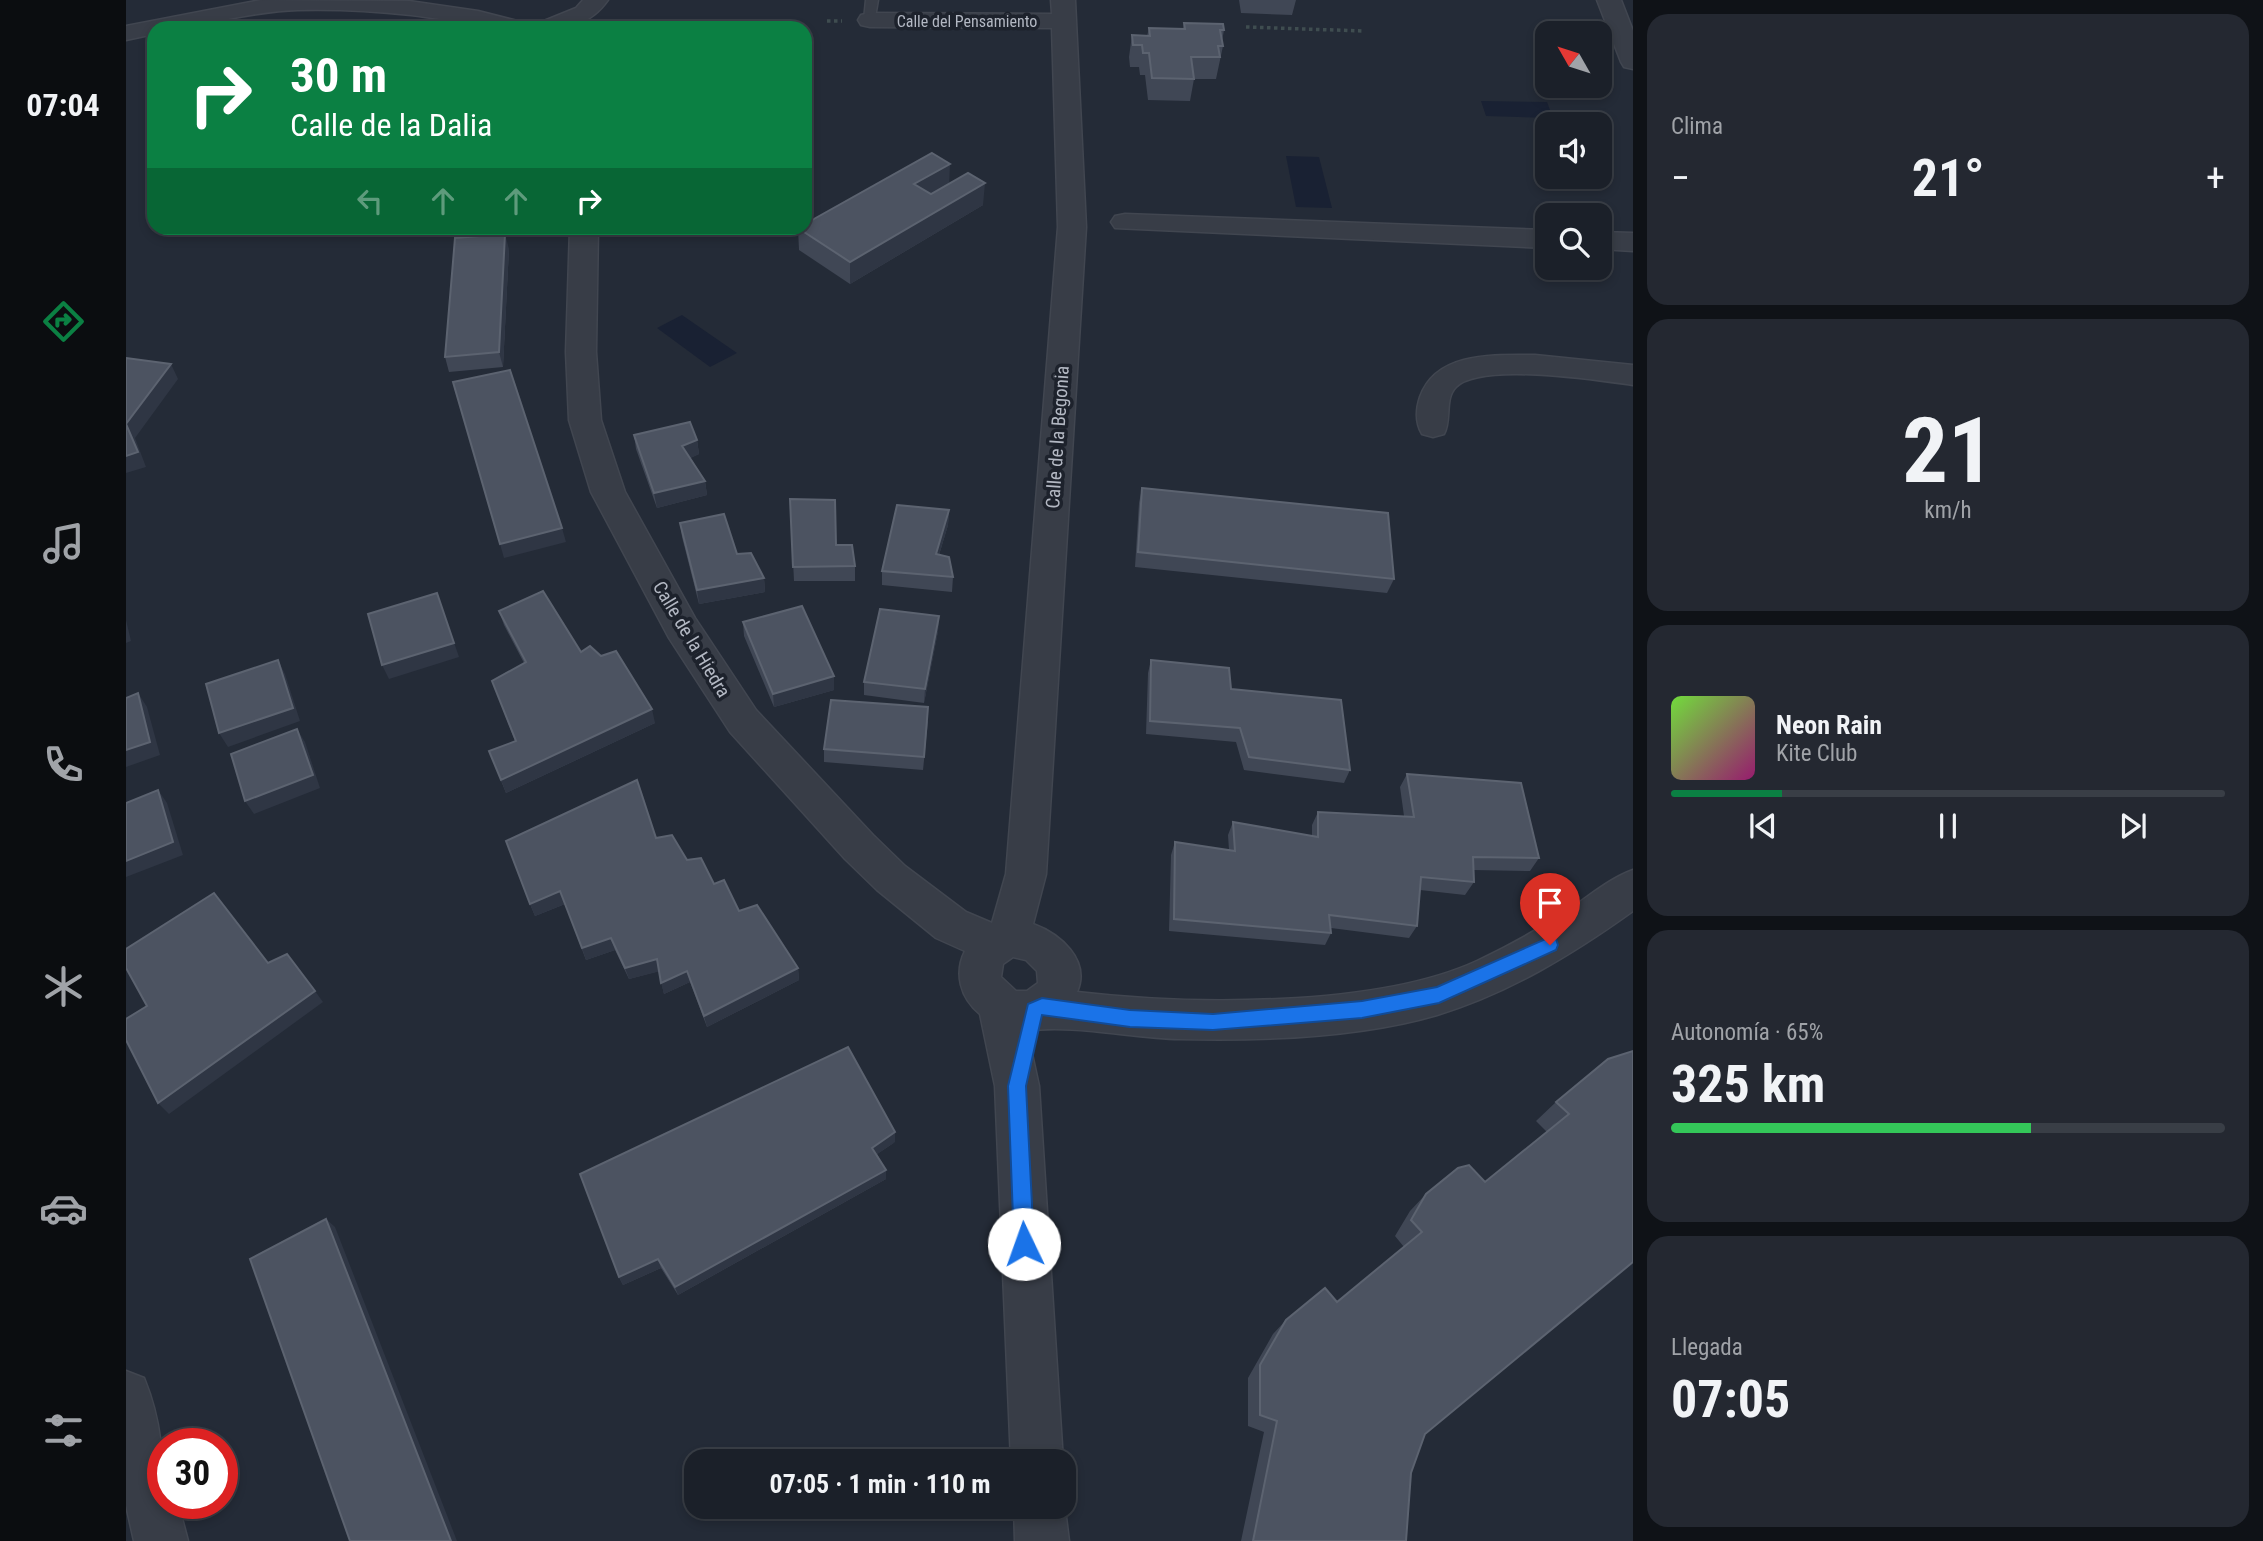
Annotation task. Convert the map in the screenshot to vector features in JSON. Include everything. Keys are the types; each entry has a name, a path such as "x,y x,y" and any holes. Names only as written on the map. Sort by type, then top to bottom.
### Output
{"street":[{"path":"565,21 584,13 596,0"},
{"path":"1609,0 1633,62"},
{"path":"184,21 296,1 408,8 489,21"},
{"name":"Calle del Pensamiento","path":"871,10 1063,10"},
{"name":"Calle de la Begonia","path":"1015,943 1027,874 1072,227 1063,10"},
{"path":"126,33 147,29"},
{"path":"1125,222 1535,239"},
{"name":"Calle de la Hiedra","path":"584,235 581,352 585,421 608,492 682,628 743,721 891,878 951,925 1015,943"},
{"path":"1612,241 1633,242"},
{"path":"1433,426 1431,411 1438,394 1445,380 1460,371 1489,364 1633,374"},
{"path":"1025,1007 1056,991 1059,972 1050,953 1015,943 982,957 979,975 985,992 1025,1007 1130,1018 1213,1022 1362,1010 1439,995 1568,935 1633,888"},
{"path":"1025,1007 1017,1086 1036,1449"},
{"path":"126,1396 145,1517"},
{"path":"1041,1519 1042,1541"}],"path":[{"path":"1246,27 1363,31"}],"water":[{"path":"1481,101 1547,102 1551,112 1535,112 1535,117 1486,116"},
{"path":"1286,156 1319,157 1332,208 1296,207"},
{"path":"682,315 737,353 710,367 657,328"}],"building":[{"path":"1184,23 1223,24 1224,30 1220,30 1223,46 1218,46 1220,57 1191,57 1194,79 1152,78 1149,53 1143,53 1142,45 1133,45 1132,35 1150,36 1149,28 1185,29"},
{"path":"932,153 950,164 914,184 931,194 968,173 985,183 850,262 809,235 812,235 812,220"},
{"path":"505,235 499,352 445,357 455,238"},
{"path":"126,358 171,364 126,424"},
{"path":"510,370 562,528 500,544 453,382"},
{"path":"690,422 697,440 682,446 705,481 654,493 634,435"},
{"path":"126,424 138,452 126,456"},
{"path":"1142,488 1388,513 1394,579 1138,552"},
{"path":"790,499 835,500 836,545 852,545 855,566 793,567"},
{"path":"897,505 949,510 936,554 949,557 953,577 882,571"},
{"path":"724,514 737,554 751,553 764,578 697,590 680,523"},
{"path":"543,591 581,652 590,646 601,656 616,651 652,709 501,780 489,751 516,741 492,681 526,662 499,611"},
{"path":"437,593 454,643 382,665 368,614"},
{"path":"802,606 834,676 773,694 743,622"},
{"path":"880,609 939,616 925,689 864,682"},
{"path":"278,660 293,708 219,733 206,684"},
{"path":"1151,660 1229,668 1231,689 1341,700 1350,770 1249,757 1240,728 1150,721"},
{"path":"138,693 150,742 126,750 126,698"},
{"path":"831,700 928,707 924,757 824,749"},
{"path":"297,729 313,775 245,801 231,754"},
{"path":"1407,774 1521,783 1539,858 1473,857 1474,882 1421,877 1417,926 1329,915 1331,933 1174,919 1175,842 1235,851 1233,822 1318,837 1318,812 1414,817"},
{"path":"637,780 656,838 672,835 687,860 701,858 714,884 724,880 739,911 757,905 798,968 704,1016 687,971 661,983 657,959 625,968 611,938 582,948 560,891 530,904 506,841"},
{"path":"158,790 173,842 126,861 126,803"},
{"path":"214,893 268,963 287,954 315,991 158,1103 126,1040 126,1019 147,1006 126,968 126,949"},
{"path":"848,1047 895,1132 872,1148 886,1170 675,1287 658,1259 619,1277 580,1174"},
{"path":"1633,1051 1633,1262 1425,1434 1411,1473 1406,1541 1253,1541 1277,1421 1260,1415 1260,1365 1286,1320 1325,1288 1337,1302 1422,1232 1411,1220 1426,1194 1458,1168 1469,1165 1485,1182 1569,1114 1556,1102 1608,1059"},
{"path":"326,1219 451,1541 350,1541 250,1259"}],"route":[{"path":"1024,1244 1017,1086 1034,1010 1042,1006 1130,1018 1213,1022 1362,1010 1439,995 1550,945"}]}
